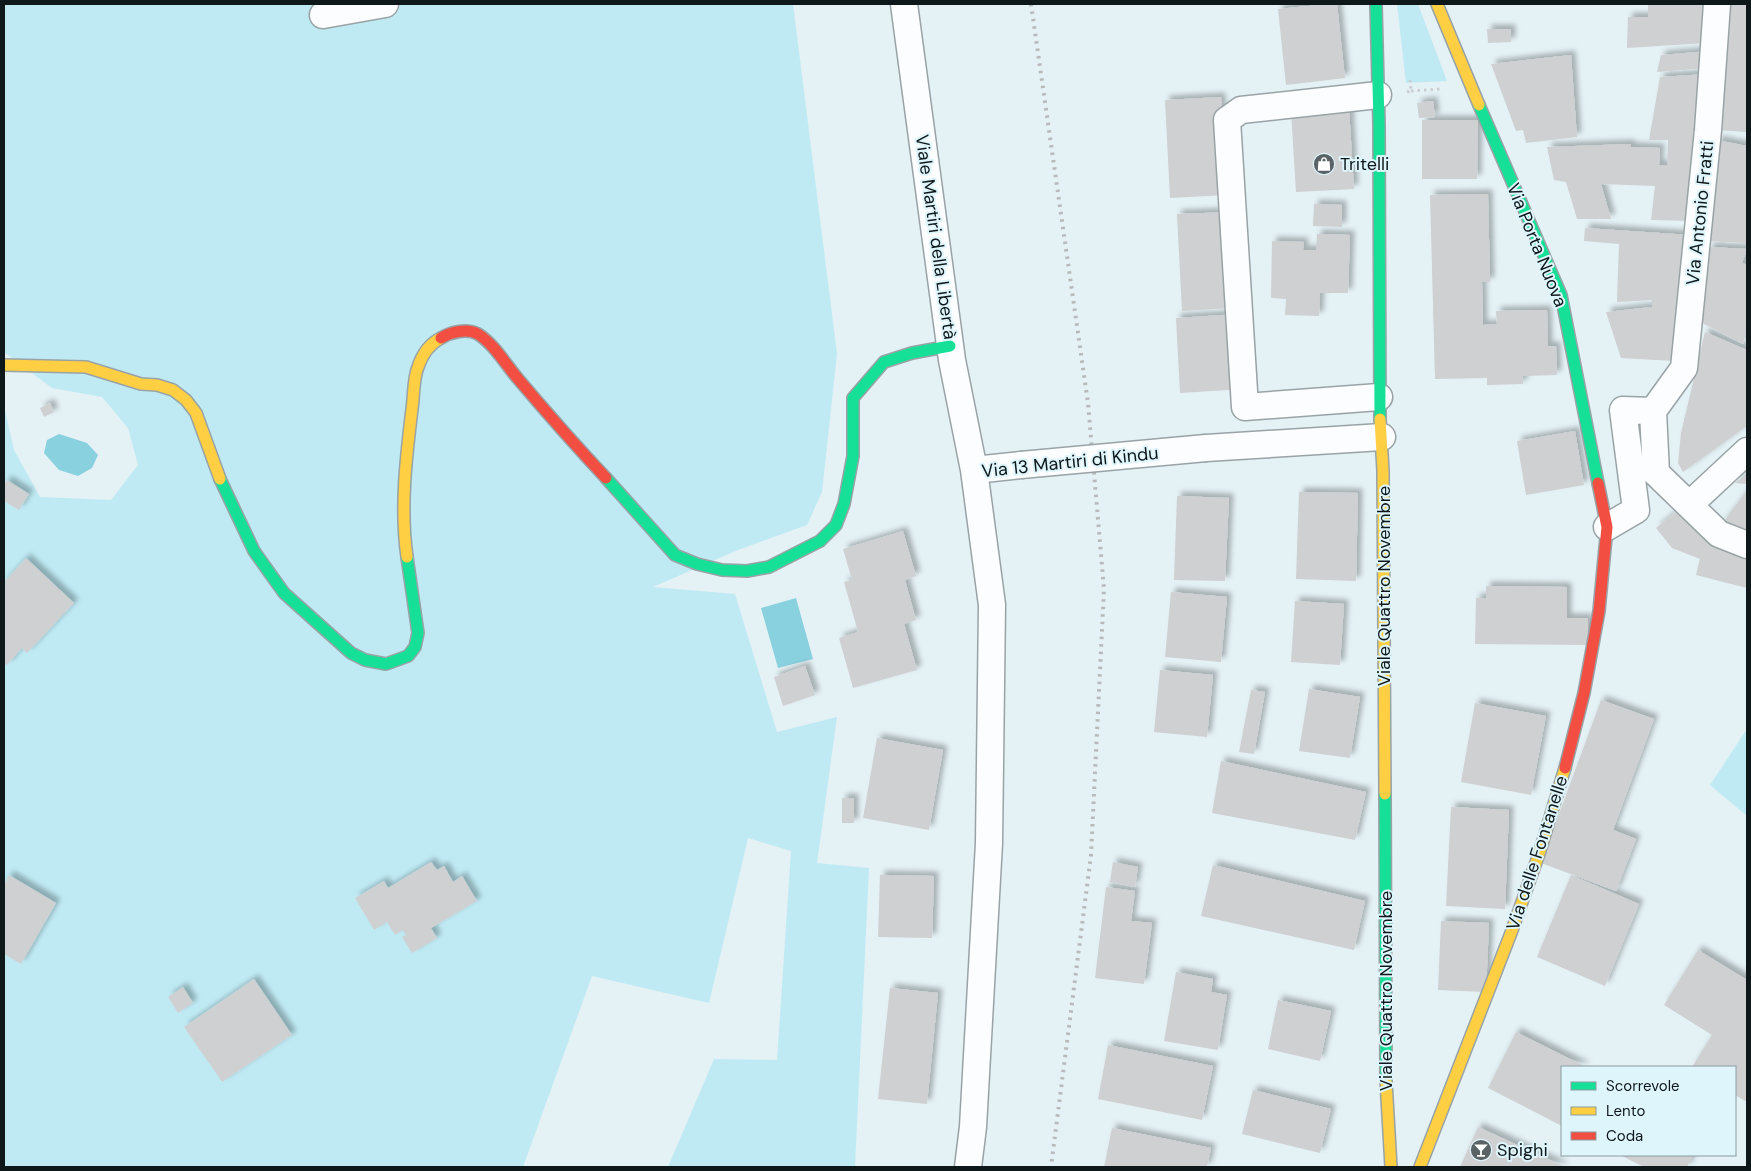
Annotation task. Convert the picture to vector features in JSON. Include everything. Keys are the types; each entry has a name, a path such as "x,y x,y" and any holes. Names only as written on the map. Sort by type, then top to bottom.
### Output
{"street":[{"path":"323,15 385,4"},
{"name":"Viale Martiri della Libertà","path":"904,4 950,346 974,470"},
{"name":"Viale Quattro Novembre","path":"1376,4 1379,397 1382,437 1386,1090 1391,1167"},
{"name":"Via Porta Nuova","path":"1437,4 1561,295 1607,527"},
{"name":"Via Antonio Fratti","path":"1653,411 1684,368 1708,130 1717,4"},
{"path":"1378,95 1242,110 1227,120 1245,407 1379,397"},
{"path":"4,364 86,367 141,384 157,385 173,390 186,400 196,413 216,471 254,551 284,593 351,653 365,660 386,664 408,656 415,647 418,633 405,543 404,477 417,369 425,352 435,341 448,334 461,331 476,333 490,344 519,380 675,555 697,564 722,570 747,571 769,567 820,541 836,525 844,504 853,456 853,398 884,362 912,353 950,346"},
{"path":"1607,527 1636,510 1623,410 1653,411 1656,473 1719,534 1747,545"},
{"name":"Via 13 Martiri di Kindu","path":"968,1167 973,1128 989,843 992,605 974,470 1206,448 1382,437"},
{"path":"1690,506 1747,451"},
{"name":"Via delle Fontanelle","path":"1420,1167 1538,861 1570,754 1590,665 1605,556 1607,527"}],"path":[{"path":"1412,91 1446,89"}],"shaded area":[{"path":"4,4 793,4 837,354 822,492 807,525 738,550 653,587 735,594 777,732 837,717 817,863 869,868 855,1167 668,1167 714,1059 777,1060 791,851 748,838 709,1003 592,976 523,1167 4,1167 4,406 14,450 40,497 111,500 138,465 128,428 102,397 52,388 4,352"},
{"path":"1397,4 1418,4 1447,81 1406,83"},
{"path":"59,434 87,443 98,455 92,468 78,476 59,470 44,453 47,440"},
{"path":"796,598 813,659 778,668 761,608"},
{"path":"1747,729 1747,816 1710,785"}],"building":[{"path":"1337,4 1345,78 1286,85 1278,9"},
{"path":"1648,4 1707,4 1705,43 1627,48 1628,17 1648,17"},
{"path":"1729,4 1747,4 1746,132 1715,130"},
{"path":"1487,29 1511,29 1511,42 1488,43"},
{"path":"1710,51 1708,68 1657,72 1661,55"},
{"path":"1571,55 1577,137 1526,143 1523,130 1516,131 1491,64"},
{"path":"1708,74 1694,221 1651,220 1655,186 1601,184 1611,219 1577,219 1566,182 1554,180 1547,147 1631,144 1631,147 1660,148 1659,165 1667,165 1668,140 1649,140 1660,77"},
{"path":"1221,97 1226,195 1170,198 1165,100"},
{"path":"1433,101 1435,117 1419,118 1417,103"},
{"path":"1349,108 1354,189 1296,192 1291,111"},
{"path":"1422,120 1478,120 1477,179 1422,179"},
{"path":"1717,140 1747,146 1747,243 1706,241"},
{"path":"1488,194 1490,282 1482,282 1483,325 1497,324 1496,311 1547,310 1548,346 1556,346 1557,375 1523,376 1523,384 1487,385 1487,378 1435,379 1430,195"},
{"path":"1314,204 1342,205 1342,227 1313,226"},
{"path":"1231,212 1235,308 1182,311 1177,214"},
{"path":"1585,228 1690,235 1674,361 1621,358 1606,312 1652,307 1652,300 1617,302 1619,244 1584,241"},
{"path":"1317,234 1350,235 1348,293 1320,293 1319,316 1285,315 1286,299 1271,298 1272,241 1304,242 1303,250 1316,250"},
{"path":"1709,247 1747,249 1742,263 1747,265 1747,327 1743,344 1702,323"},
{"path":"1239,314 1244,389 1180,393 1176,318"},
{"path":"1705,332 1747,350 1747,426 1683,472 1678,463 1681,433"},
{"path":"50,403 54,412 44,417 40,408"},
{"path":"1575,431 1584,485 1526,495 1517,441"},
{"path":"1747,473 1747,484 1735,483"},
{"path":"7,480 29,494 19,510 4,501 4,485"},
{"path":"1747,490 1747,534 1721,525"},
{"path":"1299,492 1358,493 1356,581 1296,579"},
{"path":"1177,496 1229,498 1225,581 1174,580"},
{"path":"1683,506 1747,550 1747,588 1696,575 1700,559 1672,548 1656,528"},
{"path":"903,531 916,576 905,580 916,620 904,624 917,670 853,688 839,638 858,632 844,582 852,580 843,549"},
{"path":"26,558 74,603 27,653 22,648 7,665 4,662 4,582"},
{"path":"1486,586 1567,587 1567,618 1588,618 1588,645 1475,644 1476,598 1486,598"},
{"path":"1171,592 1227,597 1221,662 1165,657"},
{"path":"1295,601 1344,604 1340,665 1291,662"},
{"path":"805,666 815,695 783,706 774,677"},
{"path":"1160,670 1213,675 1207,737 1154,732"},
{"path":"1309,689 1360,697 1350,758 1299,751"},
{"path":"1251,690 1265,692 1254,754 1239,752"},
{"path":"1601,700 1654,719 1613,830 1636,839 1616,891 1541,863"},
{"path":"1475,703 1546,716 1531,795 1461,782"},
{"path":"877,738 943,750 929,830 863,818"},
{"path":"1221,761 1366,792 1355,840 1212,813"},
{"path":"842,798 854,798 854,823 842,823"},
{"path":"1451,807 1509,810 1505,909 1446,906"},
{"path":"431,862 437,870 444,866 453,882 462,876 477,901 431,928 437,938 412,953 402,937 406,935 403,930 395,935 387,922 374,930 355,898 384,881 388,888"},
{"path":"1113,862 1138,867 1135,887 1110,882"},
{"path":"1213,865 1365,901 1354,950 1201,916"},
{"path":"9,875 56,903 21,964 4,954 4,885"},
{"path":"880,875 934,876 932,938 878,937"},
{"path":"1571,875 1639,904 1605,986 1537,957"},
{"path":"1106,887 1135,891 1131,921 1152,923 1144,984 1095,978"},
{"path":"1441,921 1489,923 1486,992 1438,990"},
{"path":"1698,950 1747,980 1747,1102 1736,1096 1736,1066 1693,1066 1712,1035 1664,1005"},
{"path":"1176,972 1213,979 1211,992 1227,995 1218,1050 1164,1041"},
{"path":"254,979 292,1035 222,1082 184,1027"},
{"path":"183,987 193,1003 178,1013 168,997"},
{"path":"890,988 938,993 927,1104 878,1099"},
{"path":"1278,1000 1331,1011 1320,1061 1268,1049"},
{"path":"1516,1032 1584,1066 1561,1066 1561,1125 1488,1088"},
{"path":"1108,1045 1213,1066 1202,1120 1098,1099"},
{"path":"1253,1090 1331,1109 1320,1153 1242,1134"},
{"path":"1478,1127 1565,1167 1460,1167"},
{"path":"1112,1128 1211,1148 1207,1167 1104,1167"},
{"path":"1622,1156 1692,1156 1687,1167 1644,1167"}],"railway":[{"path":"1031,4 1088,403 1104,589 1091,855 1051,1167"}],"traffic: fast":[{"path":"1376,4 1379,124 1380,419"},
{"path":"1479,105 1561,295 1598,483"},
{"path":"606,478 675,555 697,564 722,570 747,571 769,567 820,541 836,525 844,504 853,456 853,398 884,362 912,353 950,346"},
{"path":"220,479 254,551 284,593 351,653 365,660 386,664 408,656 415,647 418,633 407,557"},
{"path":"1385,794 1386,1081"}],"traffic: slow":[{"path":"1437,4 1479,105"},
{"path":"407,557 404,502 415,377 424,354 433,343 441,338"},
{"path":"4,365 86,367 141,384 157,385 173,390 186,400 196,413 220,479"},
{"path":"1380,419 1383,471 1385,794"},
{"path":"1420,1167 1511,933 1539,854 1565,768"},
{"path":"1386,1081 1391,1167"}],"traffic: jam":[{"path":"441,338 449,334 469,331 478,334 484,339 495,349 519,380 606,478"},
{"path":"1565,768 1584,693 1599,611 1607,527 1598,483"}],"place":[{"name":"Tritelli","path":"1324,164"},
{"name":"Spighi","path":"1481,1150"}]}
